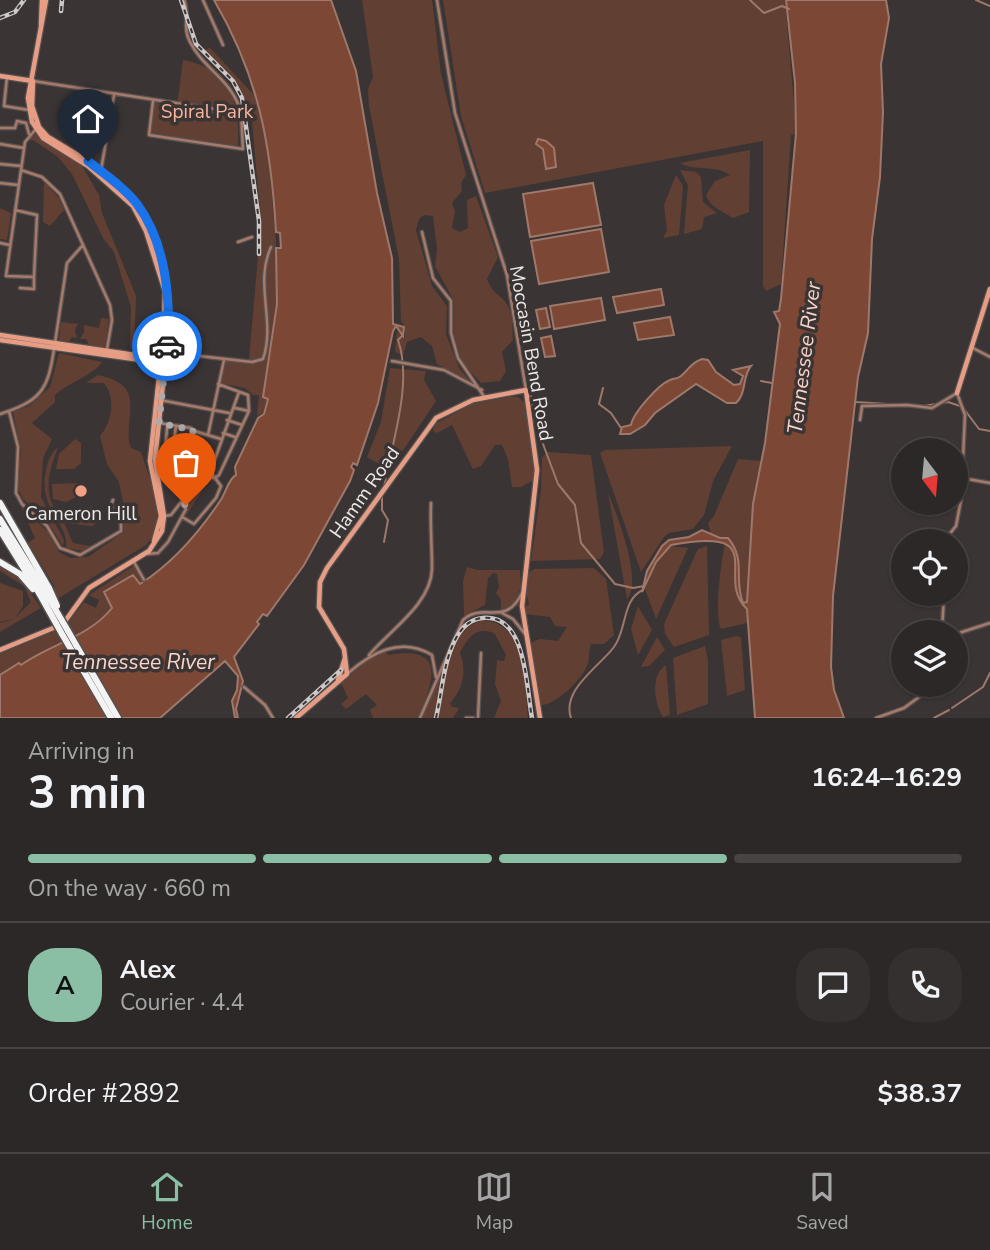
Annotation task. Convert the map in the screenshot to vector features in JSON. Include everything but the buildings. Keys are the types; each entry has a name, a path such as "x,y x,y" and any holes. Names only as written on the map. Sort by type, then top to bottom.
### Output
{"highway":[{"path":"0,503 42,592"},
{"path":"0,519 110,716"},
{"path":"0,530 42,592 118,718"},
{"path":"0,561 42,592"}],"main road":[{"path":"0,650 63,624 89,588 145,554 155,538 162,516 150,461 164,362 168,300 166,276 141,211 125,192 51,144 38,128 29,110 44,0"},
{"path":"0,76 33,81"},
{"path":"33,81 32,106 38,128"},
{"path":"957,393 990,289"},
{"path":"0,337 164,362"},
{"name":"Hamm Road","path":"347,674 345,654 318,607 320,582 327,568 436,418 455,407 526,390"},
{"name":"Moccasin Bend Road","path":"526,390 537,470 522,592 526,635 540,718"},
{"path":"336,683 345,654"},
{"path":"296,718 347,674"}],"street":[{"path":"153,101 149,135 243,149 240,113 230,87 188,40 184,0"},
{"path":"203,0 223,45"},
{"name":"Moccasin Bend Road","path":"438,0 455,113 507,275 526,390"},
{"path":"8,77 4,106 29,110"},
{"path":"33,81 240,113"},
{"path":"99,173 114,94"},
{"path":"0,128 15,128 17,121 28,123 26,131 29,134"},
{"path":"34,277 6,276 24,148 29,134 38,128"},
{"path":"0,144 24,148"},
{"path":"0,164 21,168 42,177 55,187 110,304 112,320 106,353"},
{"path":"0,183 19,186"},
{"path":"15,210 37,215 34,289 20,288"},
{"path":"422,232 433,278 451,301 451,333 458,358 485,398"},
{"path":"238,242 252,237"},
{"path":"0,243 10,245"},
{"path":"0,414 27,404 44,389 50,375 67,263 83,245"},
{"path":"183,365 190,355 252,362 263,359 267,341 263,266 271,247"},
{"path":"971,347 990,357"},
{"path":"208,435 211,407 224,360"},
{"path":"392,361 444,370 482,390"},
{"path":"215,479 249,411 248,395 218,384"},
{"path":"210,472 239,392"},
{"path":"860,420 862,406 907,405 932,408 957,393 965,415 964,438"},
{"path":"159,400 211,407 231,413"},
{"path":"234,407 249,411"},
{"path":"9,411 18,447 16,493 22,504 47,526 61,548 72,554 85,554 121,531 121,524 111,505 113,500"},
{"path":"227,420 243,425"},
{"path":"157,423 221,439"},
{"path":"173,449 176,426"},
{"path":"164,448 183,450 181,468 164,465 164,448 166,428"},
{"path":"162,516 171,515 182,503 194,431"},
{"path":"223,433 235,436"},
{"path":"190,463 215,479"},
{"path":"182,517 193,524 203,515 221,488 210,472 199,464 190,463"},
{"path":"968,479 990,483"},
{"path":"145,554 160,552 182,517 186,508 182,503"},
{"path":"347,674 409,614 428,586 432,570 431,503"},
{"path":"134,562 144,580"},
{"path":"420,718 455,634 467,617 475,613 502,613 515,606 522,592"},
{"path":"502,613 513,619 526,635"},
{"path":"968,630 990,623"},
{"path":"369,655 384,649 405,646 429,652 434,659 436,677"},
{"path":"466,718 476,718 481,653"},
{"path":"244,687 265,705 273,718"},
{"path":"876,718 904,708 919,697"}],"green space":[{"path":"362,0 432,0 441,74 466,175 461,183 462,191 452,203 455,211 452,228 460,232 468,228 467,200 476,196 498,257 487,279 492,289 506,302 511,314 513,340 502,352 506,371 500,381 481,383 462,362 454,334 454,301 435,266 437,249 433,216 424,215 419,219 416,230 432,286 447,306 446,334 459,368 471,382 437,364 432,346 421,337 407,342 403,355 395,352 397,331 405,338 405,327 401,321 399,259 369,106 368,89 373,77"},
{"path":"443,0 785,0 796,127 795,134 791,135 781,284 766,291 763,286 763,141 485,193 461,116"},
{"path":"210,48 254,95 261,111 268,152 276,241 276,305 263,397 267,399 263,413 257,416 259,395 253,395 245,388 220,383 226,361 260,362 249,359 261,223 252,121 248,104 228,72 203,51"},
{"name":"Spiral Park","path":"183,60 212,71 229,90 237,116 238,146 151,133 154,103 177,106"},
{"path":"36,134 82,166 99,195 102,213 136,296 134,351 130,348 131,307 114,252 103,238 72,174 58,157 33,140 28,140"},
{"path":"750,150 749,212 733,218 714,206 706,195 715,181 730,175 680,163"},
{"path":"680,170 696,172 701,177 703,202 717,213 704,217 702,229 684,234 688,185"},
{"path":"676,175 683,186 679,235 663,238 667,231 664,205"},
{"path":"44,182 58,197 64,210 50,226 43,222"},
{"path":"0,208 11,213 7,240 0,239"},
{"path":"101,318 109,319 105,347 90,346 86,339 80,339 84,325 99,328"},
{"path":"61,322 78,324 75,330 77,338 72,337 69,342 59,340"},
{"path":"59,353 102,362 93,371 55,395 55,402 32,423 52,439 43,458 41,497 64,540 63,546 46,519 23,499 18,488 21,451 13,412 29,406 50,387"},
{"path":"390,368 426,371 424,380 436,401 390,470 367,457 381,422"},
{"path":"98,375 113,379 128,392 129,442 131,448 141,452 149,475 157,512 156,524 146,545 57,599 52,589 55,587 28,543 35,538 21,507 48,532 59,552 70,558 88,557 124,532 122,517 125,511 119,482 107,464 100,436 110,417 110,396 104,383 86,383"},
{"path":"518,397 526,404 535,464 534,480 521,487 512,487 508,459 502,445 495,445 481,466 473,469 452,425 437,433 433,431 435,424 472,404"},
{"path":"75,439 81,443 81,463 74,469 56,469 59,454"},
{"path":"732,446 713,481 704,515 693,529 669,533 664,537 641,572 600,453 605,450"},
{"path":"58,447 48,485 56,512 63,521 92,506 100,521 92,526 64,523 73,543 90,546 83,551 66,548 64,532 47,498 45,476 50,457"},
{"path":"547,452 591,455 604,552 600,559 531,561 541,490 542,458"},
{"path":"738,459 762,461 753,504 747,623 721,629 718,600 726,541 711,535 708,523 714,516"},
{"path":"192,466 210,479 185,517"},
{"path":"84,483 85,493 66,502 53,499 52,484"},
{"path":"608,493 630,563 631,590 627,599"},
{"path":"671,546 688,548 656,619 645,589 656,563"},
{"path":"707,546 709,635 674,647 665,634 664,624 698,549"},
{"path":"0,563 20,577 41,608 0,632 0,623 13,619 0,622 0,583 23,591 23,606 15,618 31,602 24,586 0,571"},
{"path":"135,565 144,581 139,584 132,575 104,592 112,609 102,618 0,675 0,654 65,627 84,602 96,608 99,600 89,595"},
{"path":"467,567 477,570 520,570 521,587 514,605 501,610 501,600 496,593 499,587 497,574 493,573 488,578 485,605 464,616 463,581"},
{"path":"594,568 606,579 614,635 604,644 591,644 587,666 579,678 554,701 541,705 530,643 540,639 558,641 567,627 555,626 550,617 525,614 524,608 529,604 526,591 527,574 534,569"},
{"path":"638,606 652,630 638,655 631,629"},
{"path":"480,621 495,623 506,630 514,641 524,672 528,718 494,718 501,701 495,684 497,660 504,661 506,655 495,634 483,631 469,638 460,653 462,680 450,703 452,707 459,708 453,718 438,718 448,662 453,649 468,627"},
{"path":"737,636 741,638 745,690 727,696 721,640"},
{"path":"657,637 665,650 649,666 641,667"},
{"path":"705,646 708,660 708,704 677,715 673,658"},
{"path":"385,652 389,655 408,653 428,661 431,680 418,718 373,718 370,710 377,705 366,694 346,709 341,704 348,698 341,683 368,660"},
{"path":"446,658 434,718 422,718"},
{"path":"666,665 670,715 663,717 657,705 655,690 658,676"}],"water":[{"name":"Tennessee River","path":"214,0 331,0 356,71 377,193 392,258 393,324 404,327 403,336 396,326 378,403 357,465 353,463 351,467 354,470 350,481 304,565 267,616 263,614 257,622 259,624 234,657 243,681 236,709 238,718 235,718 232,701 237,690 238,676 225,661 160,718 0,718 0,675 92,626 112,608 104,592 133,575 140,584 174,557 203,525 222,498 236,475 235,467 258,418 264,414 268,399 263,397 277,304 276,248 281,248 280,233 276,232 271,170 260,112 242,56"},
{"name":"Tennessee River","path":"786,0 886,0 889,18 881,64 883,112 880,177 872,239 868,333 858,377 833,596 831,667 834,690 844,718 755,718 747,609 738,597 735,558 731,549 722,543 702,541 671,545 656,562 642,592 647,571 662,546 669,540 689,537 702,530 720,538 728,538 734,546 740,594 743,603 747,602 753,504 765,443 780,324 774,312 779,311 781,299 796,133 795,83"},
{"path":"538,139 546,141 554,148 556,167 546,169 543,149 536,144"},
{"path":"593,183 601,225 530,237 523,194"},
{"path":"601,229 609,272 539,284 531,241"},
{"path":"661,289 664,305 617,313 613,297"},
{"path":"601,298 605,320 554,329 550,306"},
{"path":"546,308 550,327 540,329 536,310"},
{"path":"670,317 674,335 638,340 634,323"},
{"path":"551,336 555,356 545,357 541,338"},
{"path":"702,359 708,360 716,372 734,385 740,384 743,376 733,370 751,366 742,394 736,403 727,403 696,384 655,413 645,425 630,434 620,434 622,427 631,425 641,407 659,387 684,374"}],"waterway":[{"path":"750,0 764,13 782,6 789,9"},
{"path":"976,0 990,6"},
{"path":"384,487 402,394 402,357 398,340 403,335"},
{"path":"761,381 772,383"},
{"path":"603,388 599,404 611,413 621,428"},
{"path":"531,396 540,436 558,484 575,505 581,543 615,584 633,588 644,586"},
{"path":"855,402 888,404"},
{"path":"924,406 948,402 960,406"},
{"path":"893,404 905,404"},
{"path":"964,409 979,429 990,431"},
{"path":"382,496 382,510 388,520 384,542"},
{"path":"571,718 569,708 577,688 614,647 631,600 643,590"},
{"path":"952,708 983,687 990,673"},
{"path":"934,718 949,710"}],"railway":[{"path":"0,18 15,12 24,0"},
{"path":"61,11 62,0"},
{"path":"181,0 196,44 233,81 242,98 259,221 259,254"},
{"path":"436,718 445,668 455,640 466,625 483,618 497,620 508,628 516,640 522,655 532,718"},
{"path":"288,718 341,670"}],"way so far":[{"path":"167,346 159,423 191,428 194,432 182,503 186,505"}],"place":[{"name":"Cameron Hill","path":"81,491"}],"route":[{"path":"88,161 131,198 149,228 170,295 167,346"}]}
